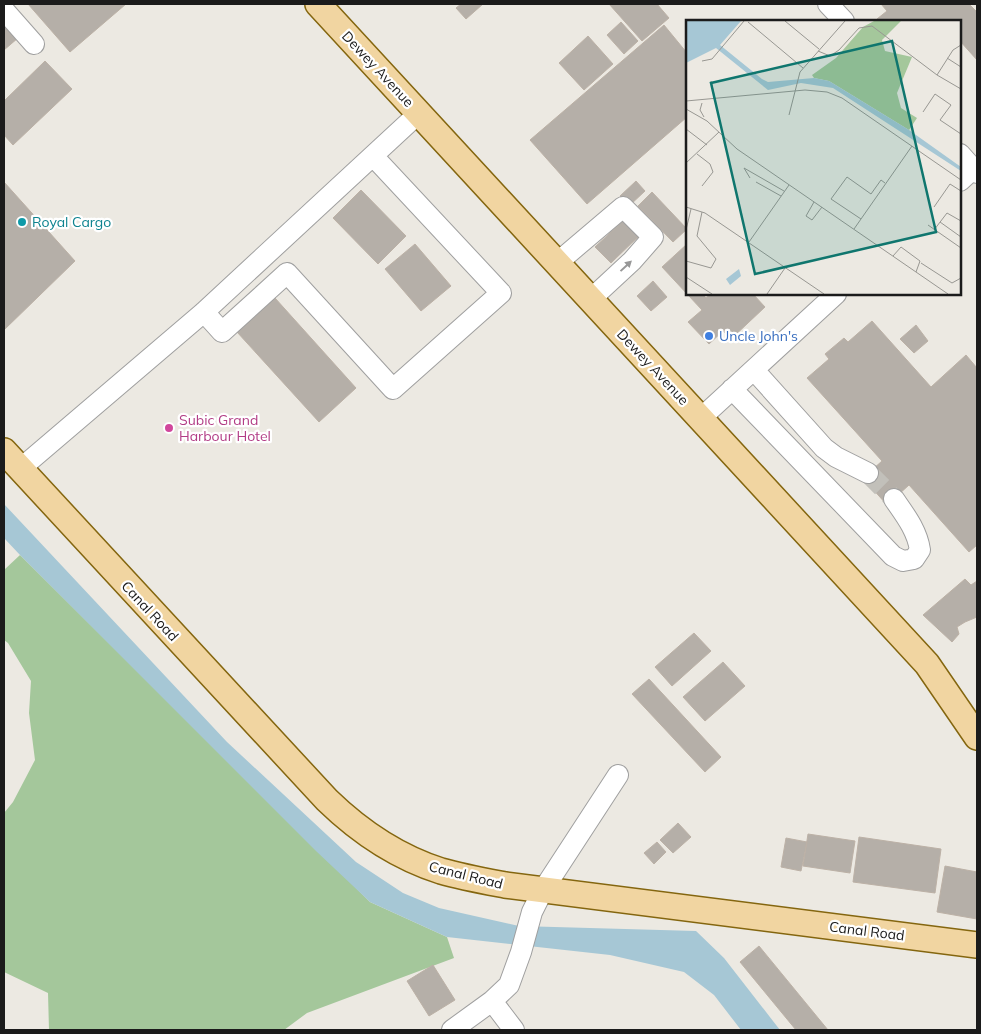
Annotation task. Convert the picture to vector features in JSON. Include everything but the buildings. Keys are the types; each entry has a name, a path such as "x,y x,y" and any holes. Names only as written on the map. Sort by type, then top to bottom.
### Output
{"main road":[{"name":"Dewey Avenue","path":"318,4 927,664 977,737"},
{"name":"Canal Road","path":"12,460 282,753 349,822 368,836 396,852 440,871 543,890 977,945"}],"street":[{"path":"828,4 843,20"},
{"path":"4,12 34,44"},
{"path":"12,460 204,312 419,113"},
{"path":"204,312 222,332 287,273 393,390 501,294 373,156"},
{"path":"961,156 970,174"},
{"path":"557,263 623,207 653,237 632,260 590,299"},
{"path":"700,418 835,295"},
{"path":"754,370 824,448 836,457 868,473"},
{"path":"732,390 893,556 903,561 914,559 920,550 918,540 907,517 894,499"},
{"path":"452,1030 492,1001 509,985 521,952 532,912 543,890 618,775"},
{"path":"492,1001 514,1030"}],"green space":[{"path":"20,555 370,902 447,937 454,958 307,1013 284,1030 49,1030 48,993 4,972 4,813 13,802 35,760 29,713 31,681 8,643 4,640 4,570"}],"water":[{"path":"4,504 227,742 356,862 403,893 439,908 519,926 696,931 724,958 780,1030 741,1030 714,995 684,972 610,955 447,937 370,902 316,851 4,538"}],"tunnel":[{"path":"868,473 894,499"}],"place":[{"name":"Royal Cargo","path":"22,222"},
{"name":"Uncle John's","path":"709,336"},
{"name":"Subic Grand Harbour Hotel","path":"169,428"}]}
